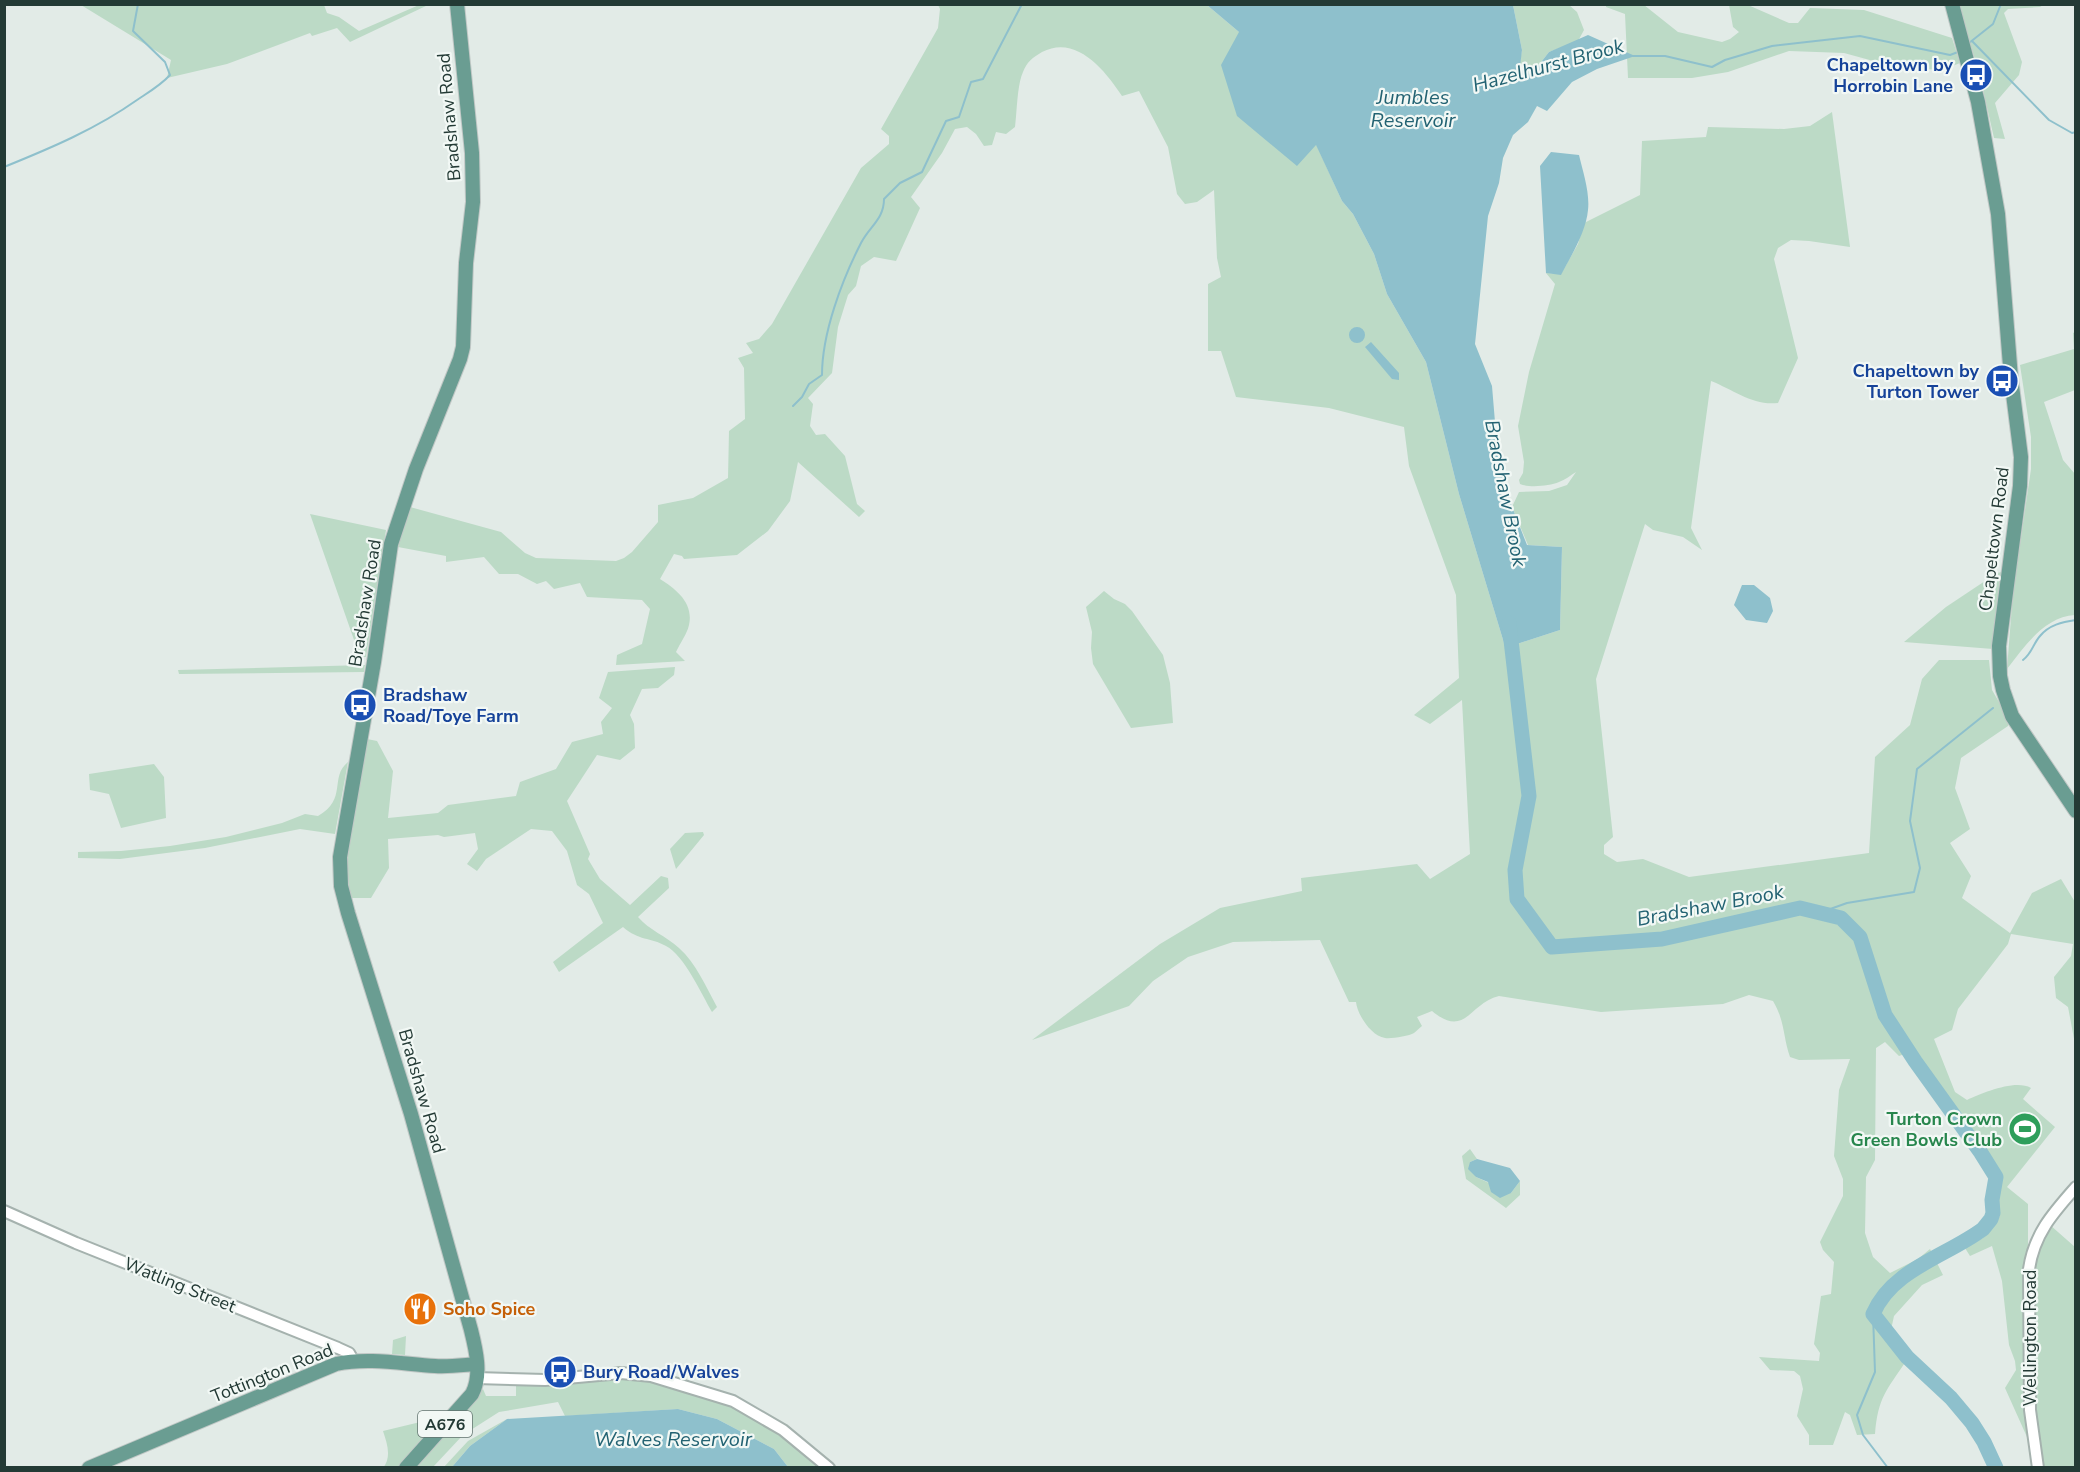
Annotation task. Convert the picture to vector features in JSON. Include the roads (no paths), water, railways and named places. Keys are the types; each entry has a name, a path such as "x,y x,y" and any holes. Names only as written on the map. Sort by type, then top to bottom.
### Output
{"main road":[{"name":"Bradshaw Road","path":"457,4 473,202 466,262 463,347 416,469 391,544 374,662 340,857 342,886 348,913 411,1114 471,1330 477,1371"},
{"name":"Chapeltown Road","path":"1952,4 1978,102 1998,214 2012,378 2021,450 2020,486 1999,646 2002,690 2012,716 2076,811"},
{"name":"Tottington Road","path":"89,1467 308,1375 353,1360 444,1366 477,1371"},
{"name":"A676","path":"406,1467 472,1394 477,1371"}],"street":[{"name":"Wellington Road","path":"2038,1467 2030,1410 2029,1269 2031,1254 2043,1226 2076,1187"},
{"name":"Watling Street","path":"4,1211 76,1244 338,1348 349,1353 353,1360"},
{"path":"477,1371 545,1380 621,1373 651,1376 733,1401 783,1430 829,1467"}],"water":[{"name":"Jumbles Reservoir","path":"1207,5 1513,5 1522,50 1520,67 1531,75 1549,52 1588,35 1635,56 1597,69 1572,82 1547,111 1537,106 1528,122 1513,135 1503,158 1499,183 1488,216 1475,344 1492,386 1498,458 1509,499 1527,545 1562,547 1560,630 1520,643 1504,643 1459,494 1426,362 1387,294 1374,254 1353,214 1342,201 1316,145 1297,166 1237,116 1221,65 1239,32"},
{"path":"1551,152 1579,155 1588,197 1584,227 1578,244 1561,275 1546,273 1540,166"},
{"path":"1354,327 1360,327 1365,335 1363,341 1354,343 1349,338 1349,332"},
{"path":"1371,342 1399,373 1399,380 1392,379 1365,347"},
{"path":"1742,585 1754,585 1770,598 1773,611 1767,623 1746,620 1734,605"},
{"path":"1477,1159 1510,1168 1520,1181 1511,1193 1500,1198 1491,1192 1488,1182 1476,1177 1468,1169 1470,1162"},
{"name":"Walves Reservoir","path":"678,1409 717,1419 774,1449 788,1467 452,1467 470,1446 507,1419"}],"waterway":[{"path":"4,167 106,120 155,88 170,75 165,62 133,31 138,4"},
{"path":"793,406 802,397 809,384 822,375 825,342 834,307 861,243 882,212 884,199 900,183 922,172 946,121 959,117 971,82 983,79 1022,4"},
{"name":"Hazelhurst Brook","path":"1969,43 1993,24 2001,4"},
{"name":"Hazelhurst Brook","path":"1633,56 1665,56 1712,67 1725,60 1772,46 1860,36 1950,55 1958,52"},
{"path":"1972,41 2049,120 2072,133 2076,132"},
{"path":"2023,660 2047,629 2076,620"},
{"name":"Bradshaw Brook","path":"1509,623 1529,796 1515,870 1517,899 1552,947 1662,939 1800,908 1841,918 1860,937 1885,1015 1996,1177 1992,1200 1993,1213 1983,1229 1907,1274 1893,1286 1873,1314 1907,1357 1951,1398 1972,1423 1996,1468"},
{"path":"1819,913 1847,903 1914,892 1920,868 1910,821 1917,769 1993,708"},
{"path":"1873,1314 1875,1372 1857,1415 1863,1435 1888,1468"}],"place":[{"name":"Chapeltown by Horrobin Lane","path":"1976,75"},
{"name":"Chapeltown by Turton Tower","path":"2002,381"},
{"name":"Bradshaw Road/Toye Farm","path":"360,705"},
{"name":"Turton Crown Green Bowls Club","path":"2025,1129"},
{"name":"Soho Spice","path":"420,1309"},
{"name":"Bury Road/Walves","path":"560,1372"}]}
